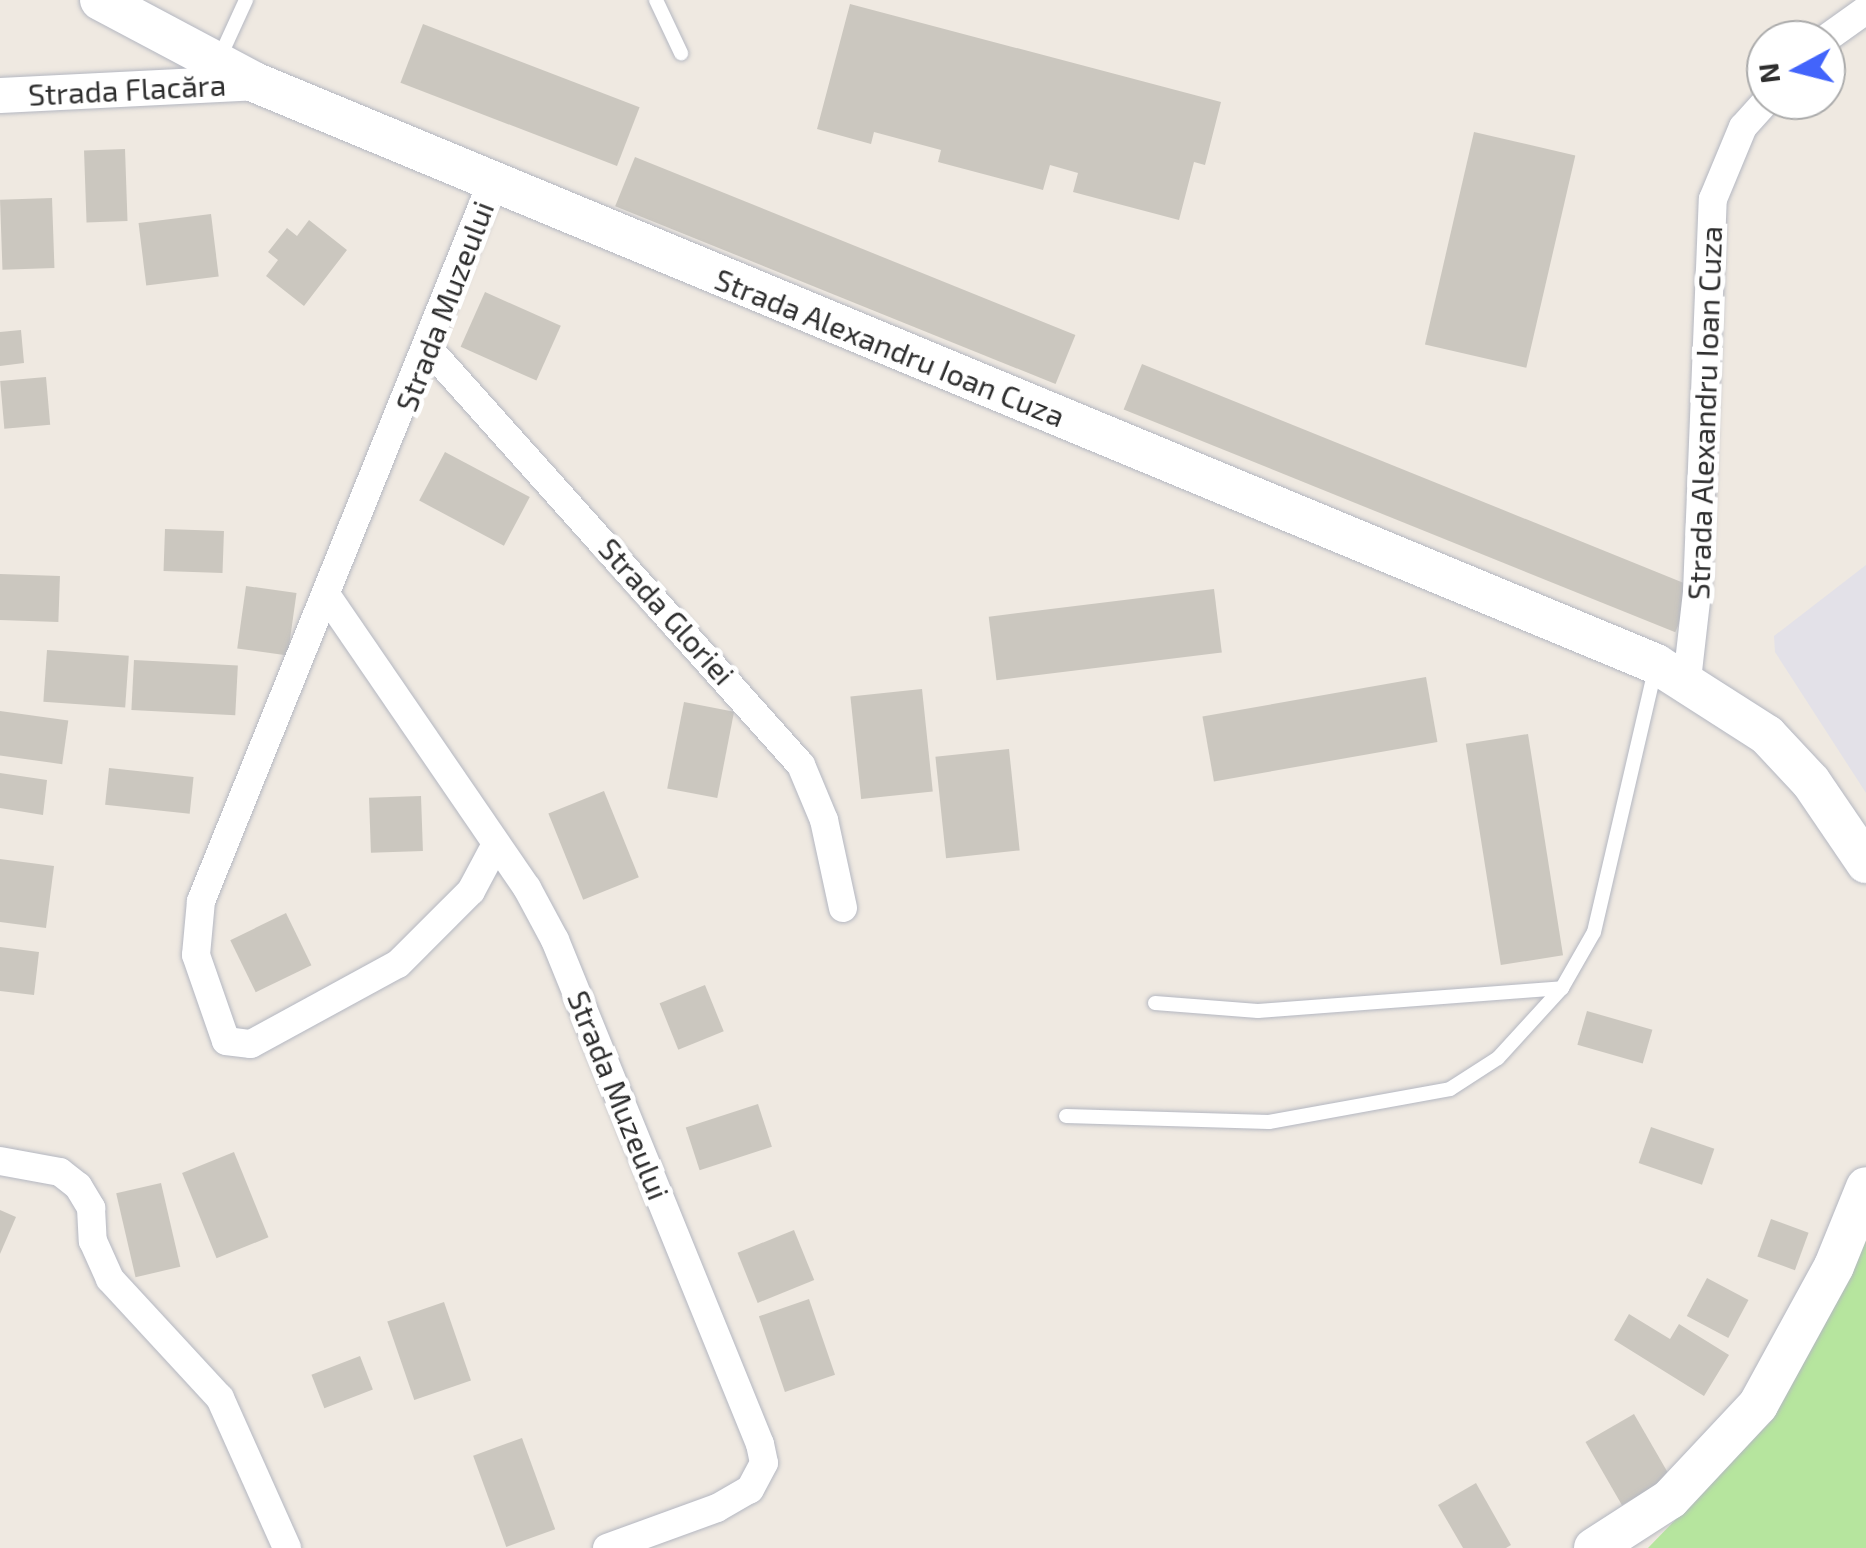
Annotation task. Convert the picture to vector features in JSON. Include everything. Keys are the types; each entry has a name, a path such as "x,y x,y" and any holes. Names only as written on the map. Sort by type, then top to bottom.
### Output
{"main road":[{"name":"Strada Alexandru Ioan Cuza","path":"100,0 254,82 1672,672 1767,735 1810,782 1866,863"},
{"path":"1594,1548 1670,1499 1758,1404 1834,1266 1866,1187"}],"street":[{"name":"Strada Flacăra","path":"0,96 254,82"},
{"name":"Strada Alexandru Ioan Cuza","path":"1672,672 1698,592 1713,199 1749,120"},
{"name":"Strada Muzeului","path":"492,182 429,349 201,900 196,955 226,1042 251,1044 398,964 471,891 495,846"},
{"name":"Strada Gloriei","path":"429,349 801,765 824,820 843,908"},
{"name":"Strada Muzeului","path":"327,596 527,888 594,1026 764,1462 750,1490 717,1508 607,1548"},
{"path":"0,1161 60,1172 78,1186 91,1208 93,1241 110,1279 220,1398 288,1548"}],"lane":[{"path":"217,65 246,0"},
{"path":"656,0 681,53"},
{"path":"1066,1116 1269,1122 1450,1089 1498,1058 1562,988 1594,932 1672,672"},
{"path":"1155,1003 1258,1011 1562,988"}],"shaded area":[{"path":"1866,565 1866,793 1775,652 1774,636"}],"green space":[{"path":"1866,1227 1866,1548 1648,1548 1773,1419"}],"building":[{"path":"850,4 1221,102 1205,165 1194,162 1179,220 1073,192 1078,173 1050,165 1043,190 938,162 941,150 874,132 871,144 817,129"},
{"path":"423,24 640,107 617,166 400,83"},
{"path":"1474,132 1575,155 1526,368 1425,344"},
{"path":"125,149 128,221 87,222 84,150"},
{"path":"635,157 1075,335 1056,384 615,206"},
{"path":"52,198 54,268 2,270 0,200"},
{"path":"211,214 219,277 146,285 139,223"},
{"path":"309,220 347,250 304,306 266,276 278,260 268,252 287,228 297,236"},
{"path":"485,292 561,326 536,381 461,347"},
{"path":"21,330 24,363 0,366 0,332"},
{"path":"1142,364 1694,587 1675,632 1124,409"},
{"path":"46,377 50,425 4,429 0,381"},
{"path":"445,452 530,497 504,546 419,501"},
{"path":"165,529 224,531 222,573 164,571"},
{"path":"0,574 60,576 58,622 0,620"},
{"path":"246,586 297,593 288,655 237,648"},
{"path":"1214,589 1222,653 996,680 989,617"},
{"path":"47,650 129,656 125,708 43,702"},
{"path":"134,660 238,665 235,715 131,710"},
{"path":"1426,677 1437,742 1214,781 1202,716"},
{"path":"922,689 933,791 861,799 850,697"},
{"path":"684,702 734,712 717,798 667,788"},
{"path":"0,711 68,721 62,764 0,755"},
{"path":"1528,734 1563,955 1501,965 1466,744"},
{"path":"1009,749 1020,850 946,858 935,757"},
{"path":"109,768 194,777 190,814 105,805"},
{"path":"0,773 47,780 43,815 0,808"},
{"path":"604,791 639,877 583,900 548,813"},
{"path":"421,796 423,851 371,853 369,798"},
{"path":"0,859 54,866 46,928 0,922"},
{"path":"286,913 311,965 256,992 230,940"},
{"path":"0,947 39,952 34,995 0,991"},
{"path":"705,985 724,1031 678,1050 660,1003"},
{"path":"1587,1011 1652,1030 1643,1063 1577,1045"},
{"path":"758,1104 772,1147 700,1170 686,1127"},
{"path":"1651,1127 1714,1149 1702,1185 1639,1163"},
{"path":"234,1152 268,1237 217,1258 182,1173"},
{"path":"161,1183 180,1267 136,1277 116,1193"},
{"path":"0,1210 16,1217 0,1254"},
{"path":"1771,1219 1809,1233 1795,1270 1757,1257"},
{"path":"794,1230 814,1280 758,1303 737,1253"},
{"path":"1707,1278 1748,1300 1728,1338 1687,1316"},
{"path":"809,1299 835,1375 785,1392 759,1316"},
{"path":"444,1302 471,1380 414,1400 387,1322"},
{"path":"1629,1314 1670,1339 1679,1324 1729,1355 1704,1396 1614,1340"},
{"path":"360,1356 373,1390 324,1408 311,1375"},
{"path":"1634,1414 1670,1477 1622,1505 1586,1442"},
{"path":"522,1438 555,1529 506,1547 473,1456"},
{"path":"1476,1483 1511,1545 1506,1548 1463,1548 1438,1505"}]}
